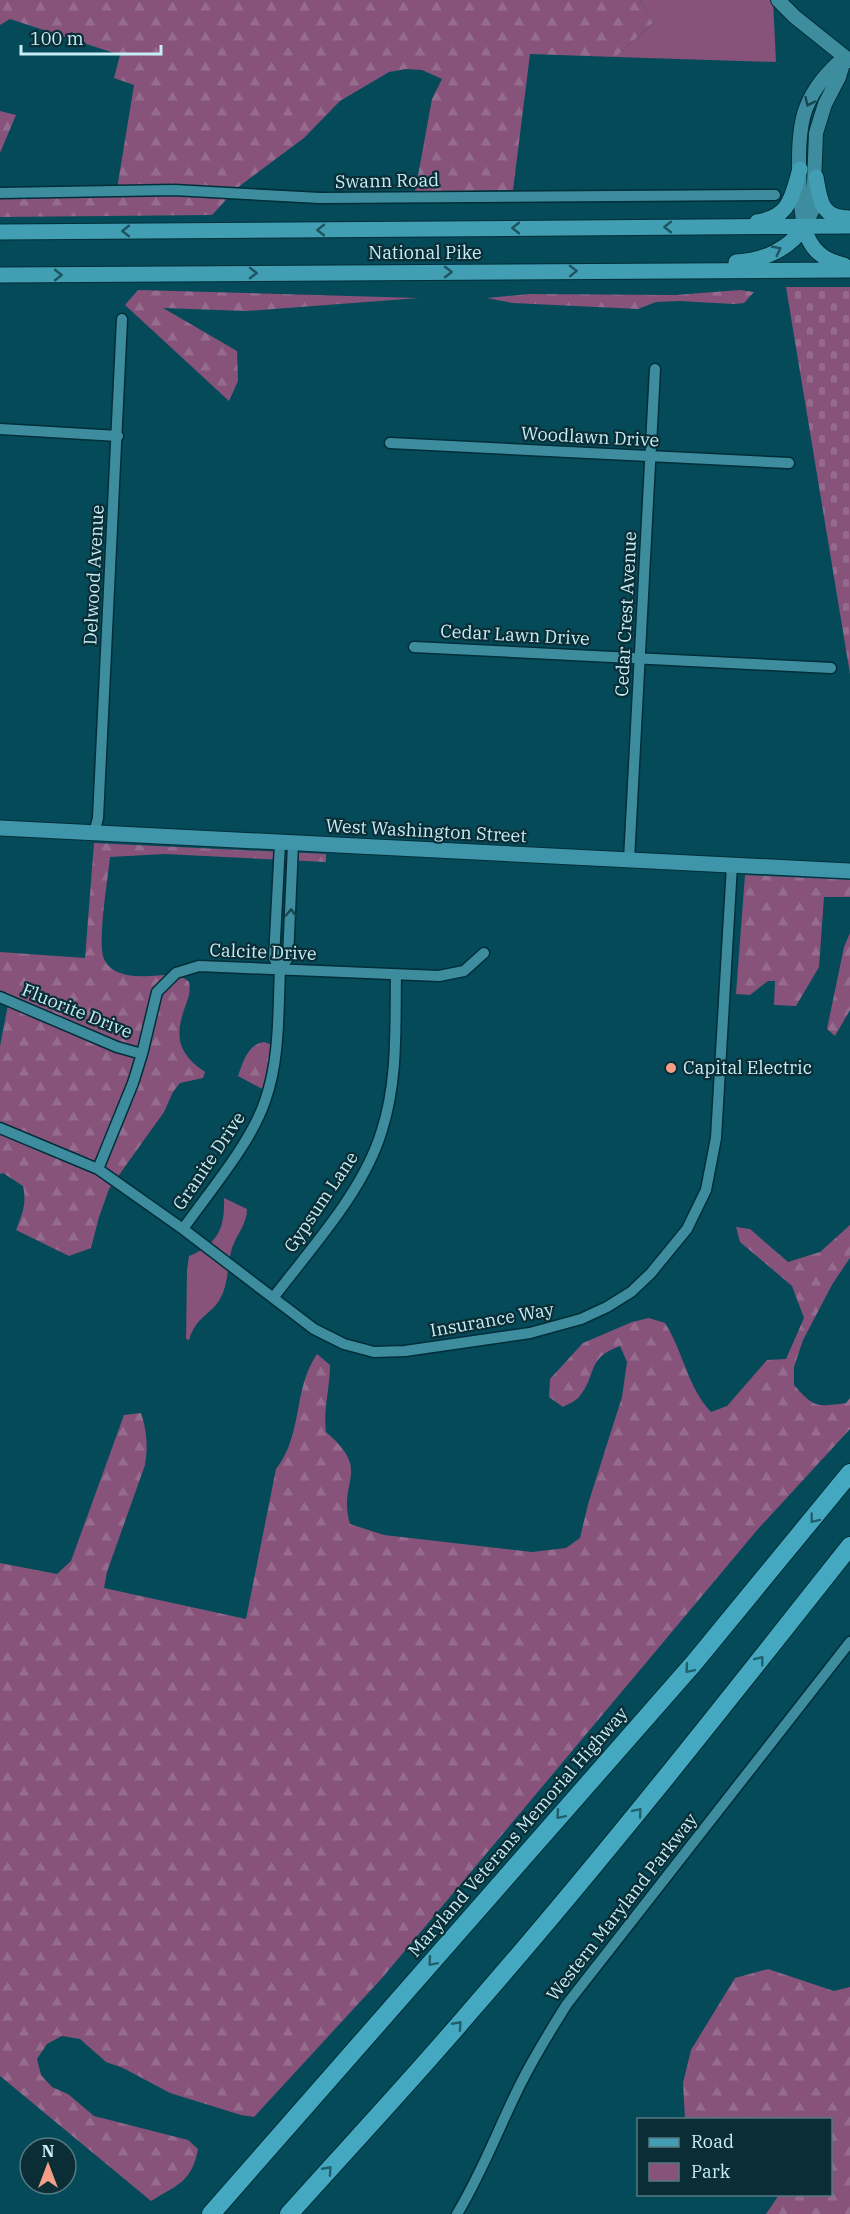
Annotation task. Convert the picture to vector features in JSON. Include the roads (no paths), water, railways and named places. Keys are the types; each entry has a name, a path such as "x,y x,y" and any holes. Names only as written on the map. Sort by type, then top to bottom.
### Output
{"highway":[{"name":"Maryland Veterans Memorial Highway","path":"211,2214 694,1663 850,1473"},
{"path":"289,2214 468,2015 550,1918 644,1806 850,1546"}],"main road":[{"path":"727,227 770,219 779,215 790,202 800,169"},
{"path":"816,177 820,201 824,208 840,218 850,218"},
{"name":"National Pike","path":"0,232 850,226"},
{"path":"804,227 814,250 824,259 850,268"},
{"path":"618,270 627,264 749,262 764,257 796,239 804,227"},
{"name":"National Pike","path":"0,275 850,268"},
{"name":"West Washington Street","path":"0,828 850,871"}],"street":[{"path":"778,0 795,17 848,59"},
{"path":"804,227 813,209 816,133 825,104 848,59"},
{"path":"804,227 800,169 801,132 805,110 821,80 848,59"},
{"path":"833,90 850,82"},
{"name":"Swann Road","path":"0,193 174,190 320,198 775,195"},
{"name":"Delwood Avenue","path":"94,833 98,818 123,319"},
{"name":"Cedar Crest Avenue","path":"629,860 655,369"},
{"path":"0,429 118,436"},
{"name":"Woodlawn Drive","path":"390,443 789,463"},
{"name":"Cedar Lawn Drive","path":"414,647 831,668"},
{"name":"Granite Drive","path":"183,1229 249,1135 263,1107 274,1069 280,969 274,958 287,844"},
{"name":"Insurance Way","path":"0,1128 98,1169 183,1229 314,1329 344,1344 374,1352 405,1351 555,1328 607,1307 630,1292 651,1273 681,1237 696,1213 705,1190 716,1138 732,865"},
{"name":"Calcite Drive","path":"98,1169 133,1083 157,992 176,973 199,966 449,976 464,970 484,953"},
{"name":"Gypsum Lane","path":"273,1298 351,1193 376,1147 389,1102 394,1074 396,975"},
{"name":"Fluorite Drive","path":"0,997 117,1047 142,1054"},
{"name":"Western Maryland Parkway","path":"457,2214 487,2161 519,2087 540,2047 567,2004 850,1642"}],"place":[{"name":"Capital Electric","path":"671,1068"}]}
